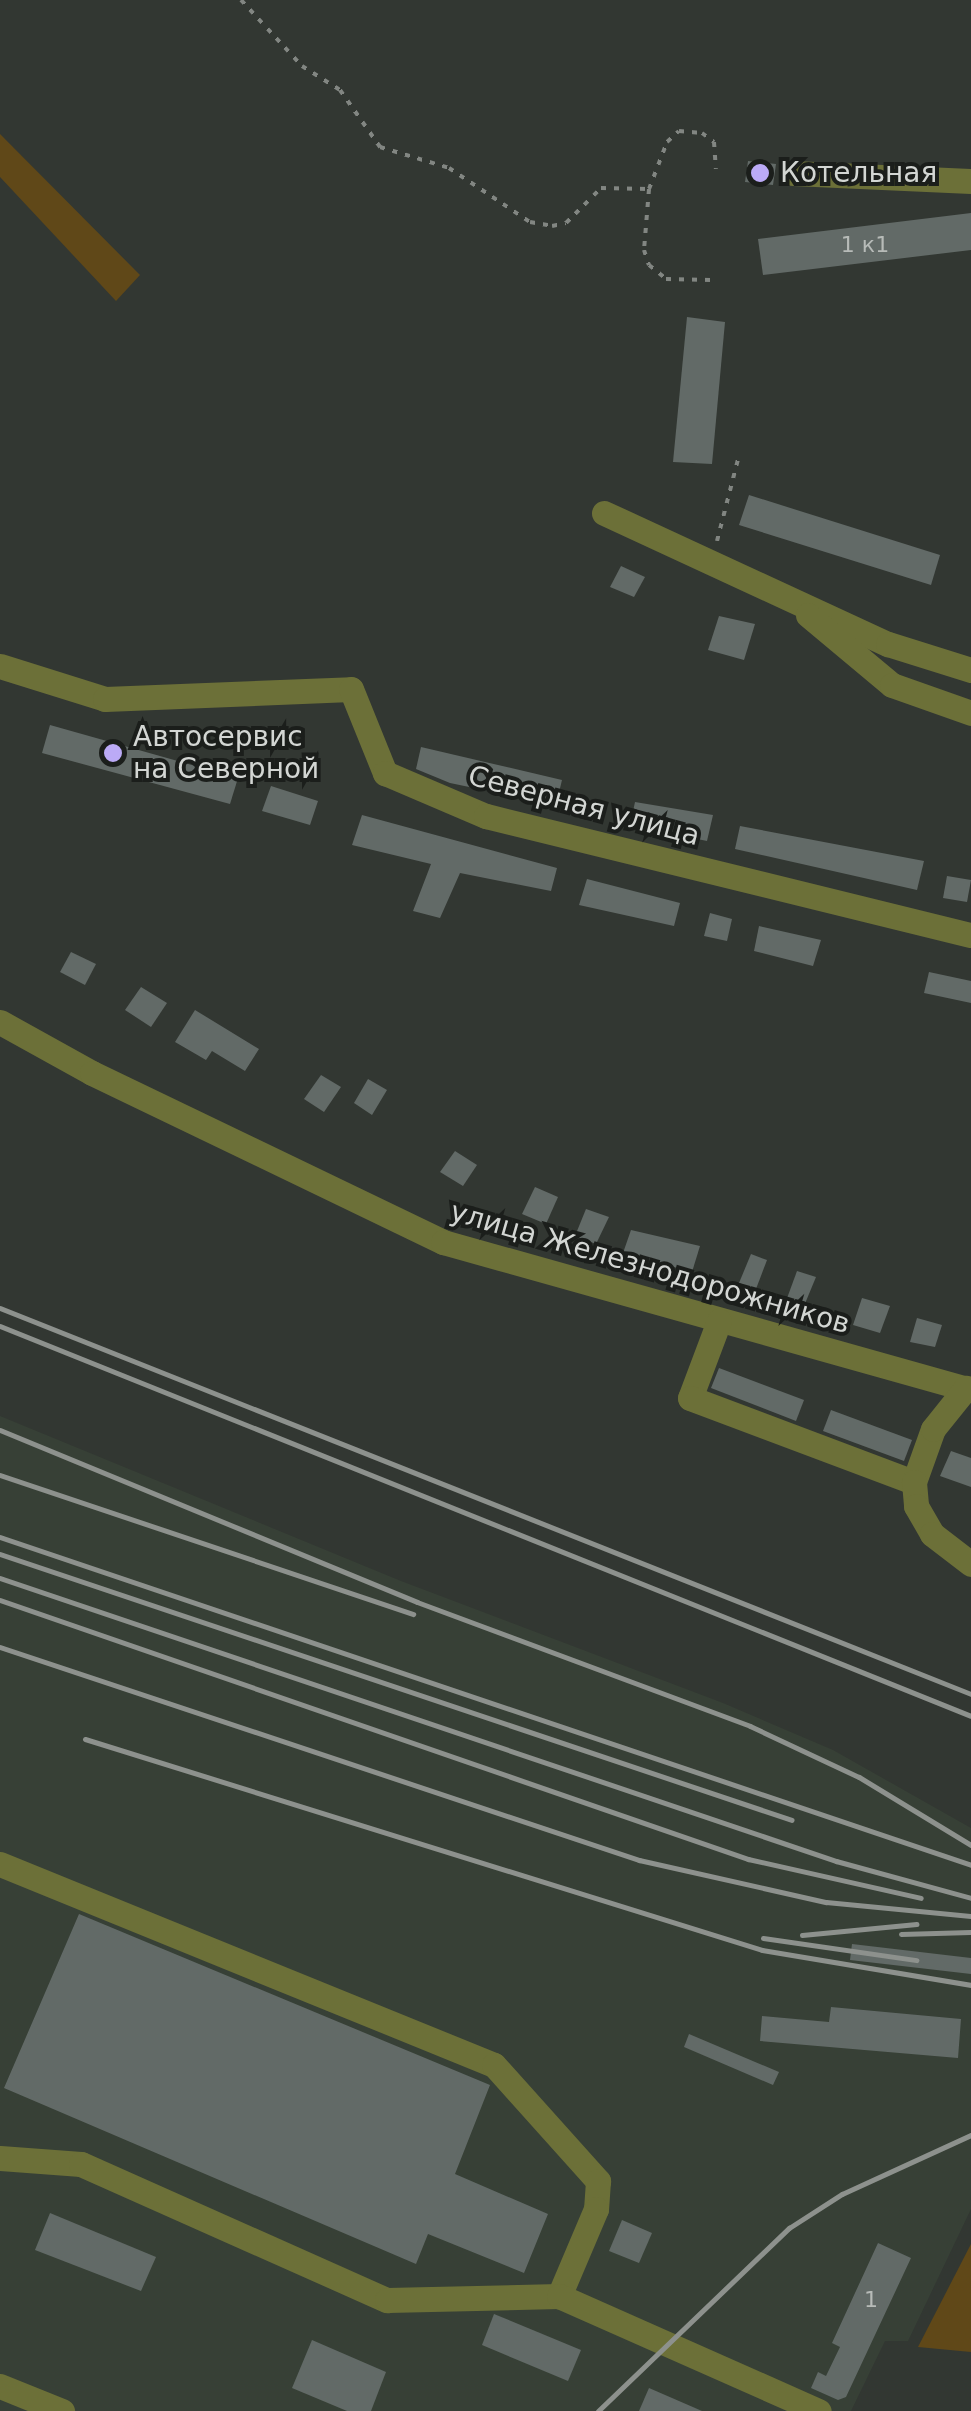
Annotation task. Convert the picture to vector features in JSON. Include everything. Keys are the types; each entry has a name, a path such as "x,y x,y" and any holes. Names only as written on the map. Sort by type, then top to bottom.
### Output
{"street":[{"path":"793,172 971,182"},
{"path":"604,512 888,644 971,670"},
{"path":"798,604 850,656 892,685 971,713"},
{"name":"Северная улица","path":"0,666 105,700 351,689 386,772 486,816 971,935"},
{"name":"улица Железнодорожников","path":"0,1022 410,1228 468,1251 969,1389"},
{"path":"719,1321 690,1398 914,1482"},
{"path":"969,1389 933,1428 914,1482 916,1506 932,1534 971,1564"},
{"path":"0,1864 494,2064 598,2182 596,2210 559,2296"},
{"path":"0,2158 81,2164 387,2300 559,2296 819,2411"},
{"path":"0,2386 62,2411"}],"path":[{"path":"241,0 302,66 340,90 380,147 449,168 530,222 566,223 600,188 649,189"},
{"path":"712,280 666,280 650,265 644,250 649,189 667,142 679,131 702,133 714,142 716,170"},
{"path":"711,563 738,459"}],"shaded area":[{"path":"0,134 140,275 116,301 0,177"},
{"path":"0,1416 401,1581 723,1703 833,1750 971,1828 971,2209 908,2341 885,2341 851,2411 0,2411"},
{"path":"971,2244 971,2352 918,2347"}],"building":[{"name":"Котельная","path":"748,161 776,164 773,185 745,182"},
{"path":"971,213 971,250 763,275 758,239"},
{"path":"687,317 725,322 712,464 673,462"},
{"path":"749,495 940,555 931,585 739,525"},
{"path":"621,566 645,577 634,597 610,587"},
{"path":"719,616 755,624 744,660 708,650"},
{"path":"50,725 238,778 230,804 42,753"},
{"path":"421,747 562,780 556,805 450,783 416,769"},
{"path":"271,786 318,801 310,825 262,811"},
{"path":"635,802 713,815 707,841 630,825"},
{"path":"362,815 557,868 551,891 460,873 440,918 413,911 431,864 352,845"},
{"path":"740,826 924,861 917,890 735,849"},
{"path":"947,876 971,880 967,902 943,898"},
{"path":"587,879 680,903 674,926 579,905"},
{"path":"710,913 732,919 727,941 704,936"},
{"path":"759,926 821,940 813,966 754,951"},
{"path":"71,952 96,964 85,985 60,972"},
{"path":"929,972 971,981 971,1003 924,993"},
{"path":"141,987 167,1003 151,1027 125,1010"},
{"path":"195,1010 259,1049 245,1071 212,1051 206,1060 175,1042"},
{"path":"321,1075 341,1087 324,1112 304,1099"},
{"path":"368,1079 387,1090 372,1115 354,1103"},
{"path":"455,1151 477,1165 463,1186 440,1172"},
{"path":"535,1187 558,1197 546,1224 522,1214"},
{"path":"586,1209 609,1217 596,1244 575,1236"},
{"path":"631,1230 700,1246 692,1272 623,1253"},
{"path":"751,1254 767,1260 756,1289 739,1283"},
{"path":"797,1271 816,1277 804,1306 786,1301"},
{"path":"862,1298 890,1306 880,1333 853,1325"},
{"path":"917,1318 942,1325 935,1347 910,1342"},
{"path":"719,1368 804,1400 796,1421 711,1388"},
{"path":"831,1410 912,1440 904,1461 823,1431"},
{"path":"951,1451 971,1458 971,1487 940,1476"},
{"path":"79,1914 490,2085 455,2174 548,2214 524,2273 428,2234 416,2264 4,2088"},
{"path":"852,1944 971,1958 971,1974 850,1960"},
{"path":"831,2007 961,2019 958,2058 760,2041 762,2016 829,2022"},
{"path":"689,2034 779,2072 773,2085 684,2047"},
{"path":"50,2213 156,2257 141,2291 35,2250"},
{"path":"622,2220 652,2233 639,2263 609,2251"},
{"path":"878,2243 911,2258 846,2397 838,2400 811,2388 818,2372 826,2376 840,2347 832,2343"},
{"path":"494,2314 581,2350 568,2381 482,2345"},
{"path":"312,2340 386,2372 371,2411 347,2411 292,2388"},
{"path":"649,2388 702,2411 639,2411"}],"railway":[{"path":"0,1308 971,1694"},
{"path":"0,1326 971,1716"},
{"path":"0,1430 417,1602 750,1726 859,1777 971,1845"},
{"path":"0,1475 413,1614"},
{"path":"0,1537 971,1865"},
{"path":"0,1554 792,1820"},
{"path":"0,1578 836,1861 971,1898"},
{"path":"0,1600 748,1859 921,1898"},
{"path":"0,1647 639,1860 826,1902 971,1916"},
{"path":"85,1739 762,1950 971,1985"},
{"path":"802,1935 916,1924"},
{"path":"901,1934 971,1932"},
{"path":"763,1938 916,1960"},
{"path":"598,2411 789,2228 842,2194 971,2135"}],"place":[{"name":"Котельная","path":"760,173"},
{"name":"Автосервис на Северной","path":"113,753"}]}
